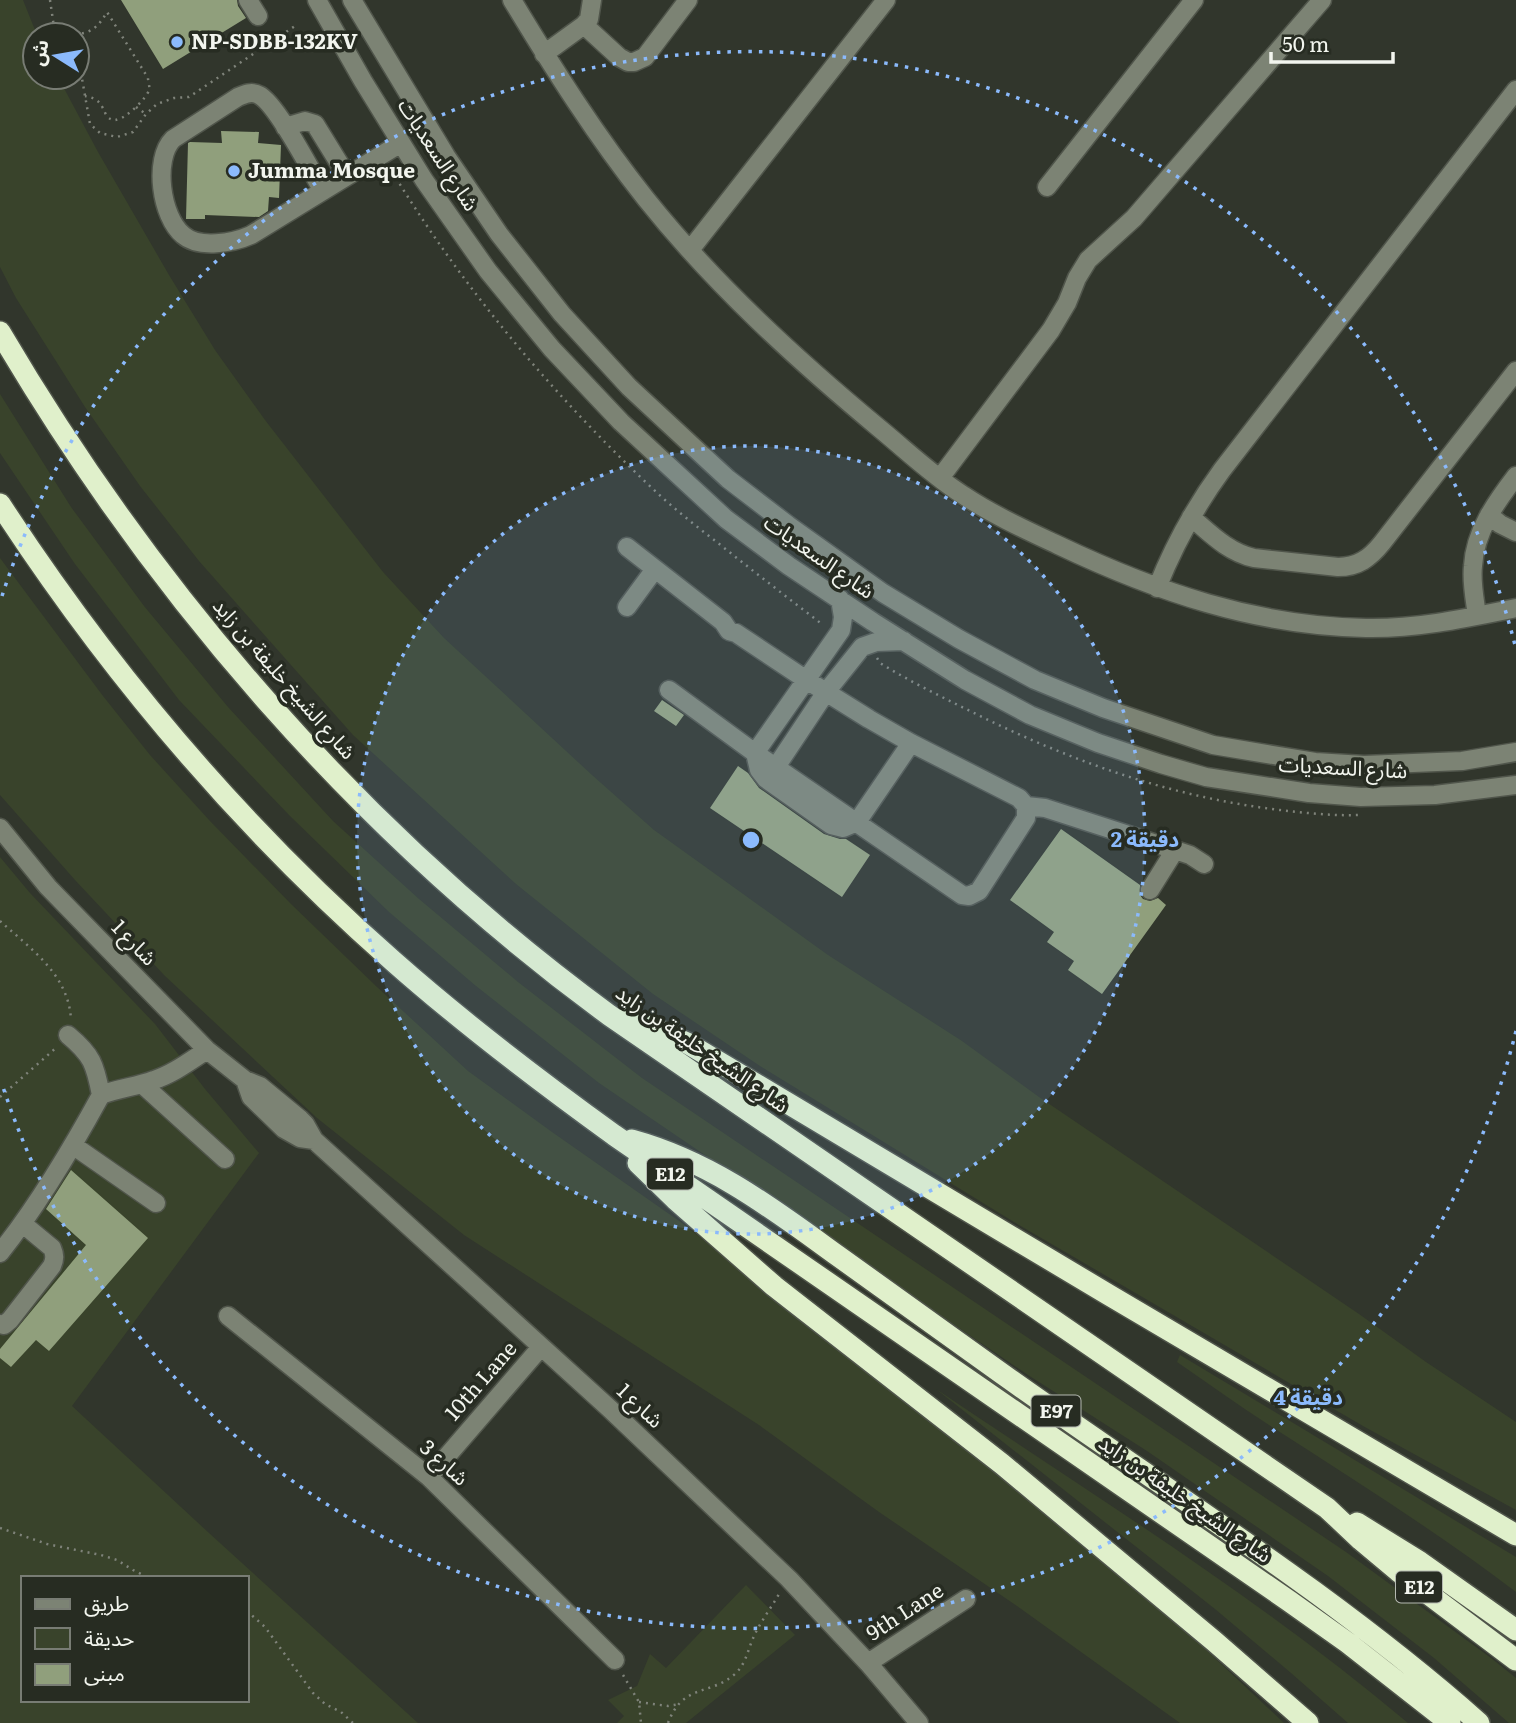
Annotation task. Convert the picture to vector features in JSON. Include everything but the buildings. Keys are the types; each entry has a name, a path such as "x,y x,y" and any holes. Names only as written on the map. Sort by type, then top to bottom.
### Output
{"highway":[{"name":"شارع الشيخ خليفة بن زايد","path":"0,332 60,430 150,557 208,631 277,713 350,791 508,937 609,1015 1327,1508 1398,1571 1516,1660"},
{"name":"شارع الشيخ خليفة بن زايد","path":"0,504 52,581 127,680 204,772 284,858 355,927 448,1009 534,1077 614,1135 1289,1601 1450,1723"},
{"path":"609,1015 643,1024 687,1043 1516,1535"},
{"path":"614,1135 660,1186 774,1286 1002,1464 1308,1723"},
{"name":"E97","path":"614,1135 683,1158 721,1176 765,1203 1004,1375 1320,1595 1386,1645 1479,1723"},
{"path":"1327,1508 1420,1562 1516,1630"}],"street":[{"path":"248,0 258,16"},
{"name":"شارع السعديات","path":"317,0 424,180 488,271 552,349 612,413 726,519 789,566 873,622 965,680 1030,715 1098,743 1206,777 1309,793 1361,797 1435,795 1516,785"},
{"name":"شارع السعديات","path":"352,0 446,156 499,234 562,314 629,387 728,479 883,593 959,639 1035,680 1103,708 1213,745 1315,762 1364,765 1462,761 1516,752"},
{"path":"512,0 596,132 690,250 814,374 940,478 979,506 1099,564 1157,588 1241,613 1319,625 1368,628 1451,621 1516,608"},
{"path":"544,54 584,25 589,19 592,0"},
{"path":"584,25 619,57 634,62 645,57 688,0"},
{"path":"690,250 886,0"},
{"path":"1047,187 1194,0"},
{"path":"940,478 1051,330 1088,260 1134,218 1322,0"},
{"path":"1157,588 1191,517 1222,470 1516,90"},
{"path":"323,191 285,127 261,95 246,93 173,139 164,149 162,187 166,207 177,229 192,240 225,243 251,235 323,191 401,143"},
{"path":"285,127 305,121 319,127 347,176"},
{"path":"1191,517 1224,545 1254,558 1338,567 1361,563 1382,543 1516,371"},
{"path":"1477,616 1472,568 1478,539 1489,515 1516,476"},
{"path":"1489,515 1516,532"},
{"path":"628,547 723,622 729,631 736,632 805,679 911,743 1015,795 1026,806 1027,818 982,887 975,894 962,895 674,694"},
{"path":"627,607 655,569"},
{"path":"840,599 844,617 841,630 755,753 757,765 762,775 825,821 843,828 857,822 911,743"},
{"path":"776,767 826,692 862,647 876,642 904,641"},
{"path":"1026,806 1045,808 1175,850 1204,864"},
{"name":"شارع 1","path":"0,828 48,887 207,1049 245,1080 260,1086 306,1124 314,1140 610,1409 789,1579 868,1663 919,1723"},
{"path":"1150,890 1175,850"},
{"path":"68,1035 83,1047 91,1059 101,1095"},
{"path":"0,1253 23,1224 74,1146 101,1095 169,1074 207,1049"},
{"path":"142,1084 225,1159"},
{"path":"74,1146 156,1203"},
{"path":"0,1324 4,1325 10,1320 54,1260 52,1248 23,1224"},
{"name":"شارع 3","path":"228,1316 429,1477 615,1660"},
{"name":"10th Lane","path":"429,1477 541,1346"},
{"name":"9th Lane","path":"868,1663 966,1599"}],"path":[{"path":"50,0 53,21"},
{"path":"85,96 94,98 101,104 107,117 114,120 121,119 136,107 147,95 149,88 148,78 107,12 100,25 91,31"},
{"path":"84,91 90,124 100,133 117,137 133,132 157,104 174,98 189,97 295,26"},
{"path":"136,107 146,114"},
{"path":"0,921 55,974 67,996 71,1025 68,1035 53,1052 0,1097"},
{"path":"0,1528 47,1544 117,1560 145,1576"},
{"path":"668,1723 671,1714 689,1694 721,1684 736,1673 745,1660 762,1621 789,1579"},
{"path":"248,1612 265,1627 313,1693 353,1723"},
{"path":"615,1660 639,1702 641,1723"},
{"path":"639,1702 667,1706 680,1704"}],"green space":[{"path":"0,0 23,0 31,21 21,21 21,91 65,91 169,275 215,350 265,420 383,572 444,638 654,830 828,955 962,1041 1039,1097 1516,1422 1516,1510 1363,1426 1014,1222 760,1066 653,994 516,884 353,735 199,561 140,486 85,407 16,298 0,267"},
{"path":"0,394 71,507 144,606 228,707 333,821 419,899 518,982 642,1078 1346,1552 1491,1658 1516,1678 1516,1723 1509,1723 1434,1658 1328,1576 1147,1451 1028,1375 599,1083 476,986 389,912 290,816 179,700 75,564 0,453"},
{"path":"0,558 150,755 210,821 291,904 468,1071 682,1223 867,1369 1064,1527 1203,1647 1284,1723 1180,1723 759,1425 464,1235 317,1118 165,976 0,795"},
{"path":"0,857 30,893 155,1024 259,1153 72,1406 418,1723 0,1723"},
{"path":"1180,1355 1516,1557 1516,1592 1425,1527 1177,1362"},
{"path":"936,1389 1236,1591 1352,1677 1408,1723 1348,1723 1215,1609"},
{"path":"746,1585 795,1635 686,1723 617,1723 624,1716 608,1700 637,1686 650,1654 666,1668"}],"place":[{"name":"NP-SDBB-132KV","path":"177,42"},
{"name":"Jumma Mosque","path":"234,171"}]}
